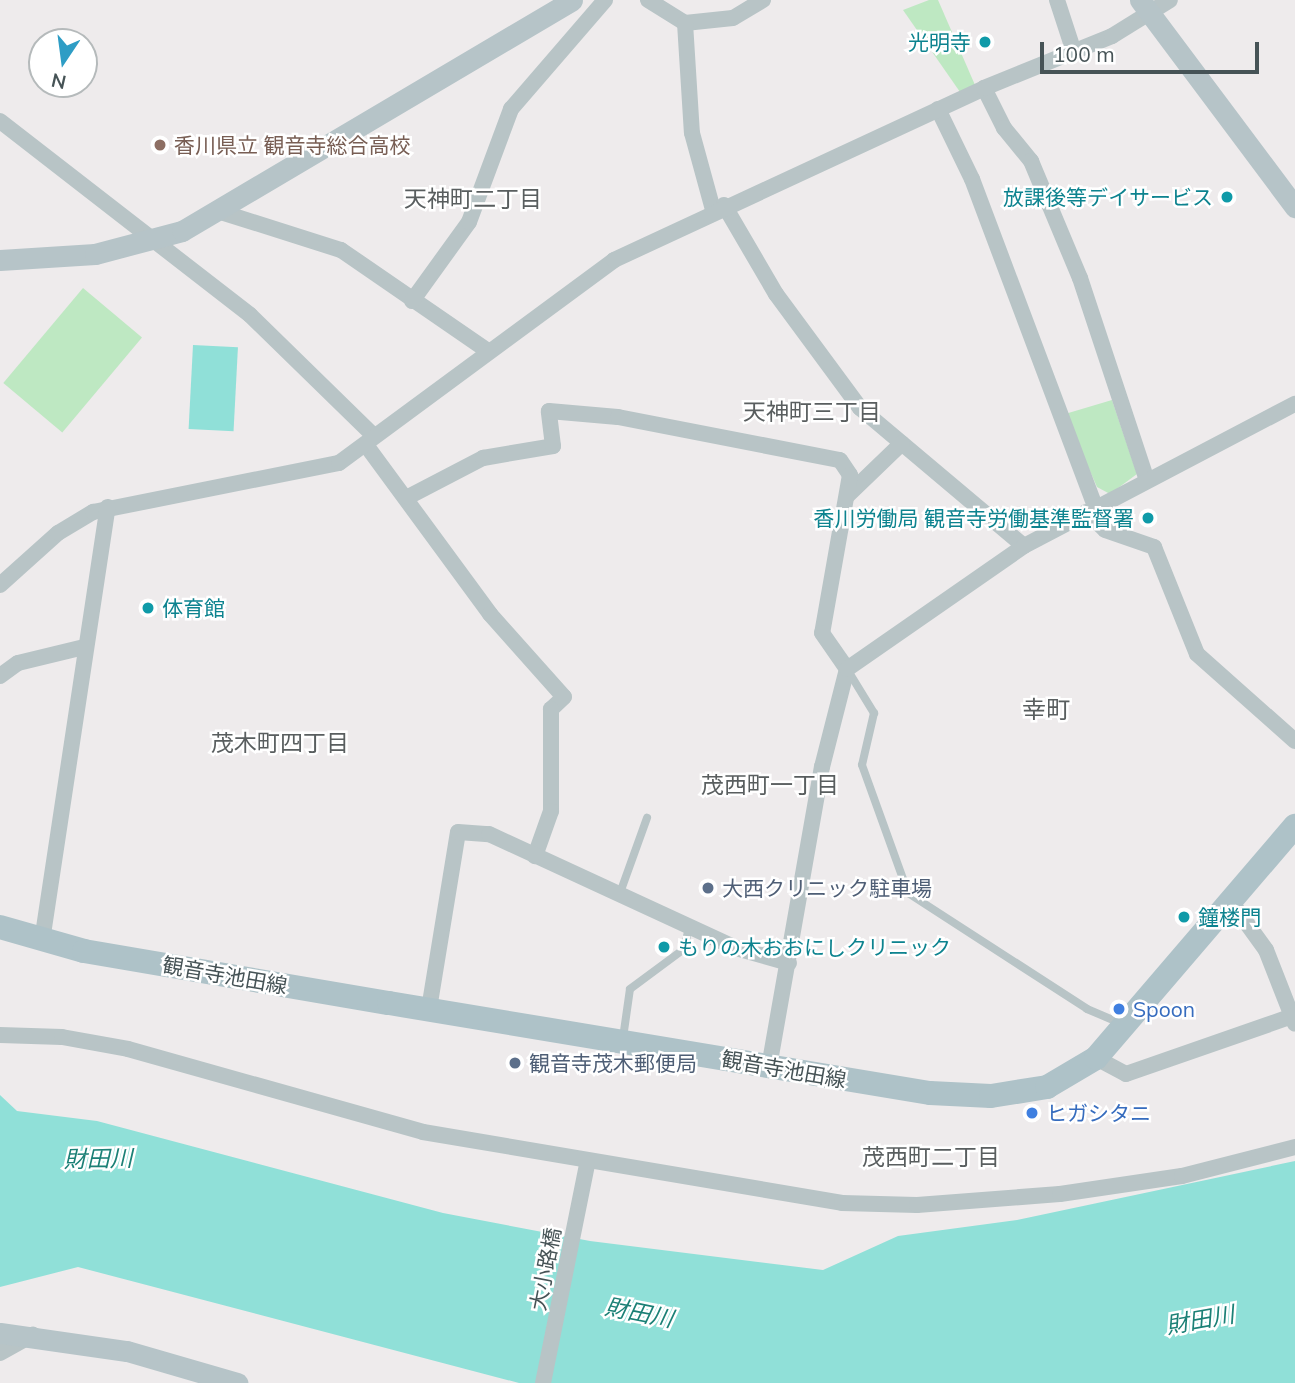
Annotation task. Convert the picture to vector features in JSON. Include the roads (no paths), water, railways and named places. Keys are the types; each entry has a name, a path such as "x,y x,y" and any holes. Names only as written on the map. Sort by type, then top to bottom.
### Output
{"main road":[{"name":"観音寺池田線","path":"0,927 41,941 429,1009 930,1093 991,1096 1046,1087 1096,1058 1128,1027 1295,826"}],"street":[{"path":"0,260 95,254 157,240 221,212 572,0"},
{"path":"412,301 469,222 511,109 605,0"},
{"path":"648,0 685,23 733,18 763,0"},
{"path":"1057,0 1073,49"},
{"path":"0,585 58,533 108,507 339,463 614,260 719,207 1073,49 1144,7 1170,0"},
{"path":"1144,7 1295,207"},
{"path":"685,23 692,133 719,207 776,294 860,408 1024,546"},
{"path":"984,88 1004,128 1031,161 1080,278 1146,478"},
{"path":"938,109 972,179 1090,509 1105,530 1154,547 1197,654 1295,741"},
{"path":"0,121 250,314 369,440 490,614 564,696 551,709 551,811 536,856"},
{"path":"221,212 341,250 488,351"},
{"path":"769,1066 789,963 821,766 847,669 1024,546 1146,478 1295,404"},
{"path":"408,497 483,458 553,446 549,411 618,417 840,460 850,475 822,633 847,669"},
{"path":"847,496 902,443"},
{"path":"41,941 84,647 108,507"},
{"path":"0,676 18,663 84,647"},
{"path":"429,1009 458,832 489,834 689,927 789,963"},
{"path":"1096,1058 1126,1074 1294,1018 1266,950 1232,903"},
{"path":"0,1035 62,1037 128,1049 374,1120 587,1164 794,1198 917,1205 1142,1183 1295,1147"},
{"name":"大小路橋","path":"543,1383 587,1164"},
{"path":"0,1333 33,1335 127,1351 237,1383"},
{"path":"0,1353 33,1335"}],"lane":[{"path":"847,669 874,713 862,765 908,893 1087,1009 1128,1027"},
{"path":"620,893 647,818"},
{"path":"622,1041 630,989 684,949 689,927"}],"water":[{"path":"193,345 238,347 234,431 189,429"},
{"name":"財田川","path":"0,1095 17,1111 97,1121 443,1213 590,1241 823,1270 898,1236 1017,1220 1295,1161 1295,1383 519,1383 78,1267 0,1287"}],"place":[{"name":"光明寺","path":"985,42"},
{"name":"香川県立 観音寺総合高校","path":"160,145"},
{"name":"放課後等デイサービス","path":"1227,197"},
{"name":"香川労働局 観音寺労働基準監督署","path":"1148,518"},
{"name":"体育館","path":"148,608"},
{"name":"大西クリニック駐車場","path":"708,888"},
{"name":"鐘楼門","path":"1184,917"},
{"name":"もりの木おおにしクリニック","path":"664,947"},
{"name":"Spoon","path":"1119,1009"},
{"name":"観音寺茂木郵便局","path":"515,1063"},
{"name":"ヒガシタニ","path":"1032,1113"}],"district":[{"name":"天神町二丁目","path":"473,199"},
{"name":"天神町三丁目","path":"812,412"},
{"name":"幸町","path":"1046,710"},
{"name":"茂木町四丁目","path":"280,743"},
{"name":"茂西町一丁目","path":"770,785"},
{"name":"茂西町二丁目","path":"931,1157"}]}
